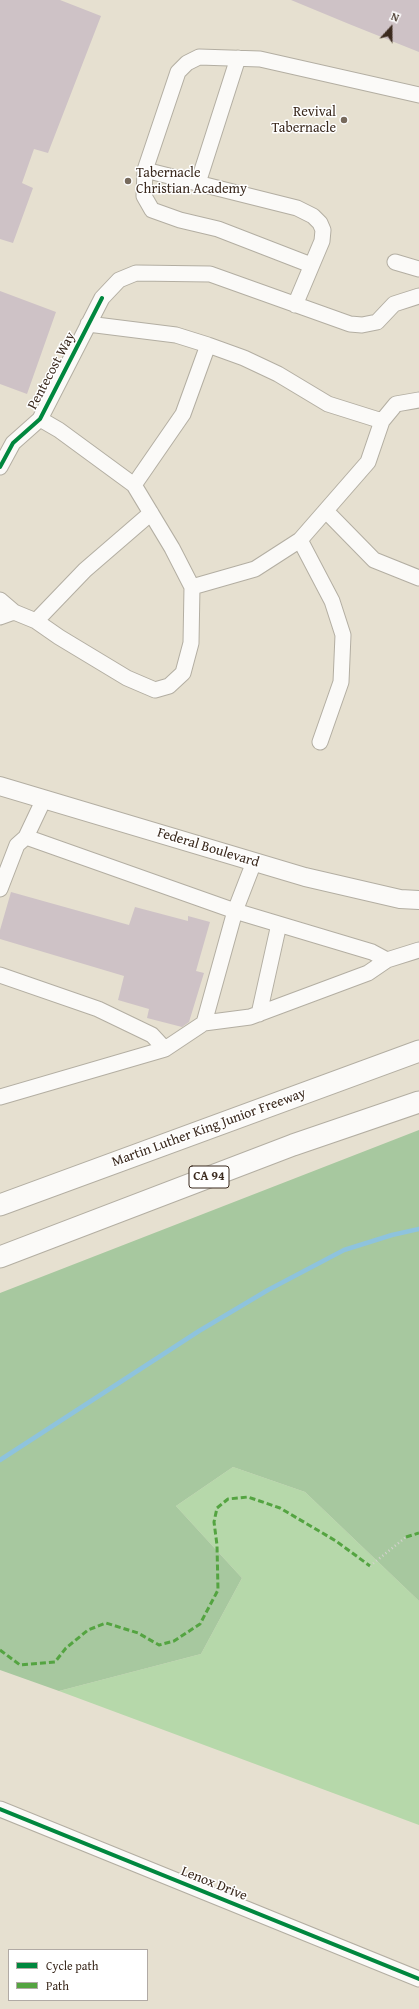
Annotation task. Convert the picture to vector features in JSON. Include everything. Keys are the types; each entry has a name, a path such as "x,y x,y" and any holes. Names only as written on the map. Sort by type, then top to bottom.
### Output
{"highway":[{"path":"295,1096 419,1042"},
{"name":"Martin Luther King Junior Freeway","path":"5,1203 419,1051"},
{"name":"CA 94","path":"0,1257 293,1145 419,1102"}],"main road":[{"name":"Federal Boulevard","path":"0,786 305,878 400,899 419,900"}],"street":[{"path":"311,265 218,229 180,220 152,210 144,196 145,170 178,72 187,63 199,57 260,59 419,95"},
{"path":"198,183 238,58"},
{"path":"145,170 297,208 313,216 320,223 323,230 322,241 295,305"},
{"path":"395,262 419,269"},
{"name":"Pentecost Way","path":"0,467 13,443 40,419 102,298 119,280 136,272 210,274 350,324 362,326 377,322 394,304 419,296"},
{"path":"88,324 176,335 208,345 244,358 271,371 328,404 382,421"},
{"path":"134,485 183,414 208,345"},
{"path":"192,587 255,569 300,540 368,462 382,421 396,404 419,400"},
{"path":"0,600 7,614 36,621 59,637 127,678 155,690 169,686 182,673 191,643 192,587 151,513 134,485 59,430 40,419"},
{"path":"326,511 374,560 419,578"},
{"path":"36,621 85,570 151,513"},
{"path":"300,540 332,601 343,635 341,682 320,742"},
{"path":"0,889 17,845 26,837 44,799"},
{"path":"26,837 235,911 372,952 387,960"},
{"path":"204,1023 235,911 254,862"},
{"path":"260,1014 279,924"},
{"path":"0,1097 165,1049 204,1023 250,1017 260,1014 368,973 387,960 419,950"},
{"path":"0,975 98,1009 152,1035 165,1049"},
{"name":"Lenox Drive","path":"0,1809 419,1979"}],"path":[{"path":"370,1566 406,1537"}],"green space":[{"path":"419,1130 419,1601 305,1492 233,1467 176,1506 242,1578 201,1654 59,1691 0,1670 0,1293"},
{"path":"233,1467 305,1492 419,1601 419,1825 59,1691 201,1654 242,1578 176,1506"}],"building":[{"path":"0,0 60,0 101,16 48,153 34,149 22,183 33,188 13,243 0,239"},
{"path":"291,0 419,0 419,52 349,24"},
{"path":"0,291 56,312 27,394 0,384"},
{"path":"11,892 129,925 135,907 188,921 188,916 210,922 196,971 204,973 189,1022 182,1027 147,1018 149,1009 118,1000 124,976 0,939 0,930"}],"waterway":[{"path":"0,1460 199,1331 268,1290 344,1250 392,1235 419,1229"}],"marked path":[{"path":"0,1650 20,1665 55,1662 66,1648 88,1630 106,1623 138,1633 159,1645 174,1641 200,1624 218,1590 217,1545 214,1522 217,1508 228,1499 248,1497 280,1508 336,1541 370,1566"},
{"path":"406,1537 419,1533"}],"cycle path":[{"path":"0,467 13,443 40,419 102,298"},
{"path":"0,1809 419,1979"}],"place":[{"name":"Revival Tabernacle","path":"344,120"},
{"name":"Tabernacle Christian Academy","path":"128,181"}]}
